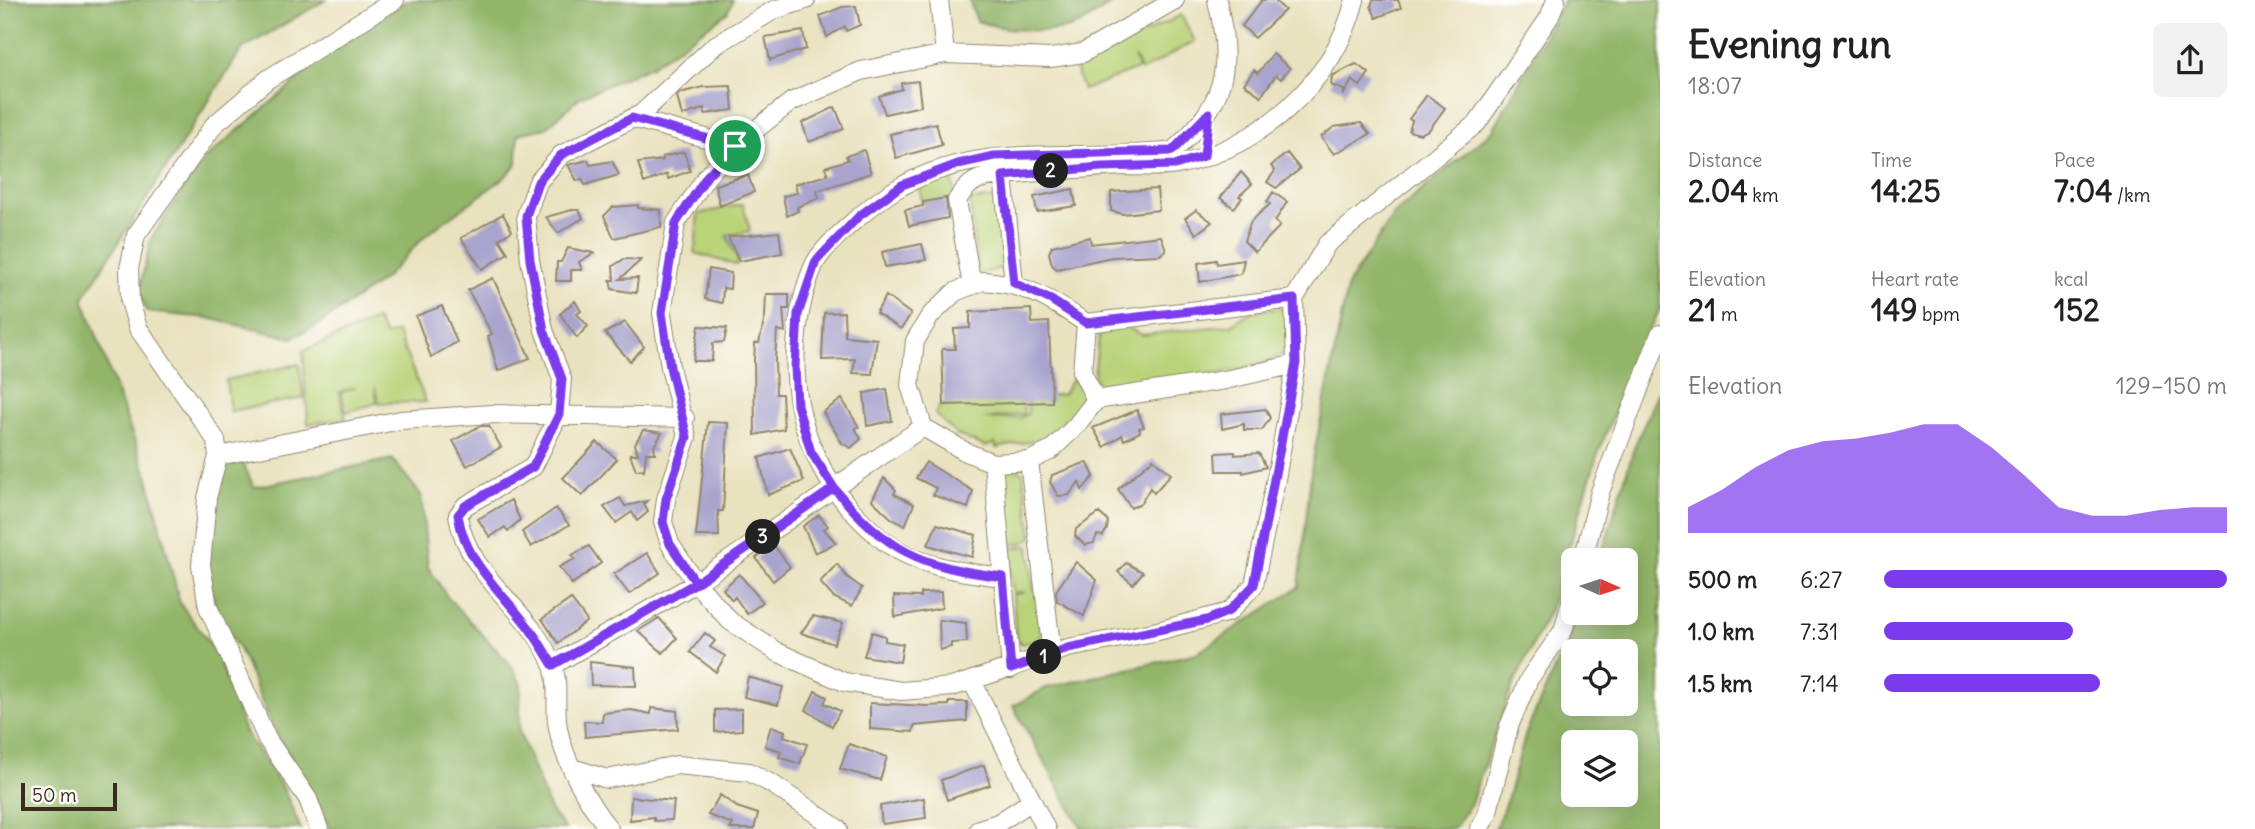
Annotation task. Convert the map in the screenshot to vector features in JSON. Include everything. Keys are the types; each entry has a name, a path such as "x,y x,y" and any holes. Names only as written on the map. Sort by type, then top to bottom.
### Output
{"street":[{"path":"319,829 308,799 267,739 208,607 201,565 207,498 218,456 216,440 138,328 130,301 129,269 136,235 214,125 268,79 395,0"},
{"path":"609,829 573,768 558,729 553,665 527,625 478,568 460,528 458,515 465,506 533,467 559,414 562,379 544,330 530,260 526,216 538,182 561,155 642,114 714,46 774,9 806,0"},
{"path":"939,0 945,54"},
{"path":"1175,0 1083,53 1051,58 945,54 861,71 791,102 735,146 707,176 676,223 666,271 662,313 670,367 685,418 687,437 666,499 663,522 670,544 696,583 730,621 777,652 844,682 901,691 952,687 1052,654 1207,620 1229,611 1254,585 1296,363 1294,299 1327,244 1477,123 1549,18 1556,0"},
{"path":"1204,156 1209,113 1225,74 1227,48 1217,0"},
{"path":"972,286 957,200 964,190 979,179 1101,167 1175,165 1224,150 1262,129 1298,99 1320,75 1342,36 1355,0"},
{"path":"1003,577 953,571 916,558 880,538 834,488 811,452 797,405 795,367 798,314 816,261 859,216 902,185 958,164 994,156 1172,151 1209,113"},
{"path":"632,118 735,146"},
{"path":"1003,176 1014,283"},
{"path":"1294,299 1086,323 1051,300 1014,283 984,281 955,292 930,316 915,341 910,385 923,427 966,452 993,463 1029,461 1050,451 1075,427 1096,400 1225,380 1296,363"},
{"path":"1086,323 1082,372 1096,400"},
{"path":"1586,548 1600,492 1660,334"},
{"path":"218,456 401,420 492,414 685,418"},
{"path":"553,665 696,583 923,427"},
{"path":"1029,461 1052,654"},
{"path":"993,463 1011,669"},
{"path":"1479,829 1487,815 1509,726 1530,679 1565,625"},
{"path":"972,681 1046,829"},
{"path":"573,768 607,779 677,765 749,772 772,784 838,829"},
{"path":"979,829 998,823 1032,801"}],"green space":[{"path":"0,0 326,0 242,49 83,298 148,478 180,603 217,654 245,732 283,788 301,829 0,829"},
{"path":"407,0 733,0 727,13 651,66 580,97 546,128 518,134 517,164 504,178 426,235 383,280 318,325 292,338 208,318 147,312 139,291 151,239 201,162 321,60"},
{"path":"969,0 1118,0 1080,24 1043,31 1000,27 977,21"},
{"path":"1564,0 1660,0 1660,309 1638,353 1596,459 1569,548 1561,548 1561,574 1551,607 1511,690 1471,803 1454,829 1082,829 1013,706 1046,688 1197,653 1299,587 1312,464 1348,284 1394,214 1493,130"},
{"path":"1181,15 1195,41 1141,71 1134,57 1138,69 1083,90 1073,62 1128,42"},
{"path":"952,177 956,199 922,202 919,183"},
{"path":"1004,197 1008,267 978,274 970,201"},
{"path":"743,204 750,231 727,236 738,261 736,265 695,253 698,214"},
{"path":"1285,308 1290,310 1290,351 1252,366 1169,383 1118,388 1100,389 1094,375 1099,336 1115,326 1126,327 1142,335 1231,325 1252,311"},
{"path":"376,320 386,336 397,332 426,402 379,403 375,387 377,403 346,412 341,393 356,387 339,392 346,418 308,424 303,351"},
{"path":"299,364 304,398 230,411 226,380"},
{"path":"1073,378 1083,389 1086,404 1045,439 996,448 995,443 986,447 957,435 935,414 938,407 946,404 1023,398 1024,414 984,419 1020,418 1028,414 1028,398 1063,394"},
{"path":"1660,388 1660,829 1495,829 1508,797 1526,733 1561,654 1561,716 1638,716 1638,639 1568,639 1574,625 1638,625 1638,548 1604,548 1635,445"},
{"path":"392,459 421,495 428,567 448,598 511,665 521,684 519,731 550,810 565,829 330,829 275,731 243,657 223,624 214,602 207,562 214,501 227,464 242,461 254,487"},
{"path":"1002,469 1018,469 1023,473 1032,537 1024,543 1006,545"},
{"path":"1029,546 1034,591 1040,594 1041,639 1022,644 1016,638 1013,595 1025,592 1013,593 1008,549"}],"building":[{"path":"1262,0 1274,0 1285,10 1255,38 1242,26"},
{"path":"1373,0 1398,0 1401,8 1376,18 1371,6"},
{"path":"856,6 860,25 846,31 845,26 827,37 820,16 842,7"},
{"path":"803,31 806,49 770,60 765,37"},
{"path":"1273,54 1290,68 1281,79 1276,75 1261,96 1244,84 1254,70 1258,73"},
{"path":"1356,64 1369,73 1360,86 1352,80 1343,96 1344,90 1331,85 1332,76"},
{"path":"918,81 921,106 885,114 879,96 902,89 901,83"},
{"path":"731,86 733,110 705,114 704,108 682,116 677,96 680,93 703,87"},
{"path":"1427,95 1445,108 1429,130 1420,134 1409,131 1412,121 1409,119"},
{"path":"835,107 844,129 809,142 802,123"},
{"path":"936,123 942,145 896,158 890,134"},
{"path":"1361,123 1370,134 1334,154 1321,137 1334,127"},
{"path":"864,150 871,173 817,191 819,198 797,207 798,211 787,216 783,196 797,193 795,184 828,175 825,167 848,160 846,156"},
{"path":"684,152 690,171 668,179 667,174 644,183 638,163 663,160 662,157"},
{"path":"1287,153 1300,169 1276,188 1267,182 1275,171 1271,166"},
{"path":"588,160 590,165 612,161 619,175 585,185 582,179 577,181 568,165"},
{"path":"1241,172 1252,184 1239,196 1242,198 1234,208 1220,198"},
{"path":"748,175 754,192 720,206 715,185"},
{"path":"1073,189 1076,206 1037,212 1034,197"},
{"path":"1157,189 1159,210 1123,214 1111,211 1111,192"},
{"path":"1273,192 1287,202 1275,221 1280,226 1255,252 1244,241 1251,221 1270,204 1267,202"},
{"path":"946,198 948,218 909,226 905,210 923,206 923,202"},
{"path":"638,205 638,208 661,210 661,227 614,238 604,216 613,207"},
{"path":"579,210 583,218 558,233 546,217"},
{"path":"1196,210 1212,222 1196,234 1185,218"},
{"path":"503,214 512,231 499,239 508,253 482,269 461,238"},
{"path":"779,232 782,253 739,261 728,237"},
{"path":"1161,236 1166,250 1160,255 1112,257 1057,269 1052,265 1049,253 1052,246 1090,237 1091,244"},
{"path":"922,244 926,260 885,267 882,252"},
{"path":"568,248 594,253 579,262 582,270 571,270 571,281 556,281 557,262 561,262"},
{"path":"624,259 641,260 620,279 638,278 636,293 612,289 610,280 614,280 613,266"},
{"path":"1216,260 1217,264 1244,260 1241,274 1200,282 1198,263"},
{"path":"709,269 731,273 730,289 723,288 722,303 705,299"},
{"path":"493,278 530,358 498,371 488,336 492,334 468,290"},
{"path":"766,294 789,294 789,309 783,309 785,332 777,330 775,360 776,394 782,394 784,429 755,435 755,343 759,343 765,317"},
{"path":"886,296 911,314 901,329 876,313"},
{"path":"575,301 581,311 577,314 588,326 577,338 560,314"},
{"path":"442,306 457,342 431,357 416,316"},
{"path":"1031,309 1032,323 1049,322 1052,402 944,405 942,349 955,349 954,329 970,328 970,312"},
{"path":"844,312 845,336 877,339 872,374 853,373 855,359 822,360 824,313"},
{"path":"625,322 644,347 630,361 605,333"},
{"path":"699,326 727,328 724,342 713,343 712,361 693,361"},
{"path":"887,389 892,421 867,426 864,393"},
{"path":"842,399 859,427 855,428 861,439 851,448 842,443 823,412"},
{"path":"1266,409 1270,418 1262,430 1244,430 1244,424 1222,429 1221,414"},
{"path":"1137,410 1144,427 1139,428 1140,432 1124,440 1122,435 1104,447 1093,428"},
{"path":"708,422 728,423 723,511 718,511 719,536 696,536"},
{"path":"480,426 489,426 501,447 467,466 453,441"},
{"path":"643,430 662,433 654,446 655,453 646,453 644,472 643,469 636,470 630,454 638,454 635,444"},
{"path":"597,442 617,459 582,496 563,478"},
{"path":"790,448 804,481 768,495 759,458"},
{"path":"1235,452 1235,455 1259,453 1266,467 1243,473 1217,471 1216,453"},
{"path":"1153,459 1171,474 1154,493 1150,488 1141,503 1131,508 1118,489"},
{"path":"926,462 973,491 968,508 933,495 936,488 916,478"},
{"path":"1087,462 1094,476 1082,490 1079,482 1069,495 1058,496 1050,482 1052,475"},
{"path":"884,478 896,490 894,494 914,504 905,526 892,519 872,500"},
{"path":"620,498 625,506 647,501 644,504 648,512 637,521 632,512 616,523 604,507"},
{"path":"511,500 520,520 508,531 505,527 490,537 478,519"},
{"path":"556,508 569,525 531,547 522,532"},
{"path":"1099,513 1108,521 1107,529 1103,536 1097,535 1094,543 1085,545 1075,536 1076,529"},
{"path":"819,515 828,526 824,529 836,543 815,553 803,526"},
{"path":"937,524 976,535 972,557 928,545"},
{"path":"773,544 790,567 773,581 756,558"},
{"path":"589,546 601,563 572,584 559,567 575,559 572,555"},
{"path":"647,553 660,573 629,594 614,574"},
{"path":"1076,562 1097,580 1084,616 1057,601 1056,591"},
{"path":"1126,563 1143,572 1133,584 1118,572"},
{"path":"837,564 847,577 862,588 852,606 833,597 820,582"},
{"path":"739,574 763,602 747,614 735,597 732,600 723,589"},
{"path":"941,592 942,608 895,617 894,596 921,597 921,593"},
{"path":"571,599 587,621 558,643 542,619"},
{"path":"813,616 843,623 834,644 801,633"},
{"path":"659,618 677,638 663,653 638,631"},
{"path":"939,620 966,623 967,642 951,643 951,647 940,650"},
{"path":"872,632 885,636 885,641 903,644 900,662 864,656"},
{"path":"705,633 715,641 710,647 725,656 716,672 690,652"},
{"path":"590,662 635,667 636,686 591,685"},
{"path":"748,677 783,687 778,705 744,697"},
{"path":"815,691 827,697 824,703 840,711 832,726 806,710"},
{"path":"949,702 967,702 967,721 914,726 913,732 870,729 870,703 927,706 949,705"},
{"path":"651,708 677,711 678,729 585,737 584,721 602,722 603,713 631,710 651,714"},
{"path":"742,709 742,730 715,732 715,710"},
{"path":"771,726 785,731 784,736 807,744 800,764 779,757 781,751 765,746"},
{"path":"849,744 887,757 880,780 840,769"},
{"path":"984,765 990,785 947,800 941,780"},
{"path":"720,795 737,807 758,814 754,829 730,829 733,824 708,815"},
{"path":"631,797 674,801 672,820 654,821 654,817 630,820"},
{"path":"924,798 926,818 882,824 880,806"}],"route":[{"path":"735,146 632,118 561,155 538,182 526,216 530,260 544,330 562,379 559,414 533,467 465,506 458,515 460,528 478,568 527,625 553,665 696,583 765,536 834,488 811,452 797,405 795,367 798,314 816,261 859,216 902,185 958,164 994,156 1152,154 1172,151 1193,133 1209,113 1204,156 1175,165 1101,167 1003,176 1014,283 1051,300 1086,323 1294,299 1298,350 1296,363 1254,585 1245,596 1229,611 1207,620 1068,648 1011,669 1003,577 953,571 916,558 880,538 834,488 696,583 670,544 663,522 666,499 687,437 685,418 670,367 662,313 666,271 676,223 707,176 735,146"}]}
